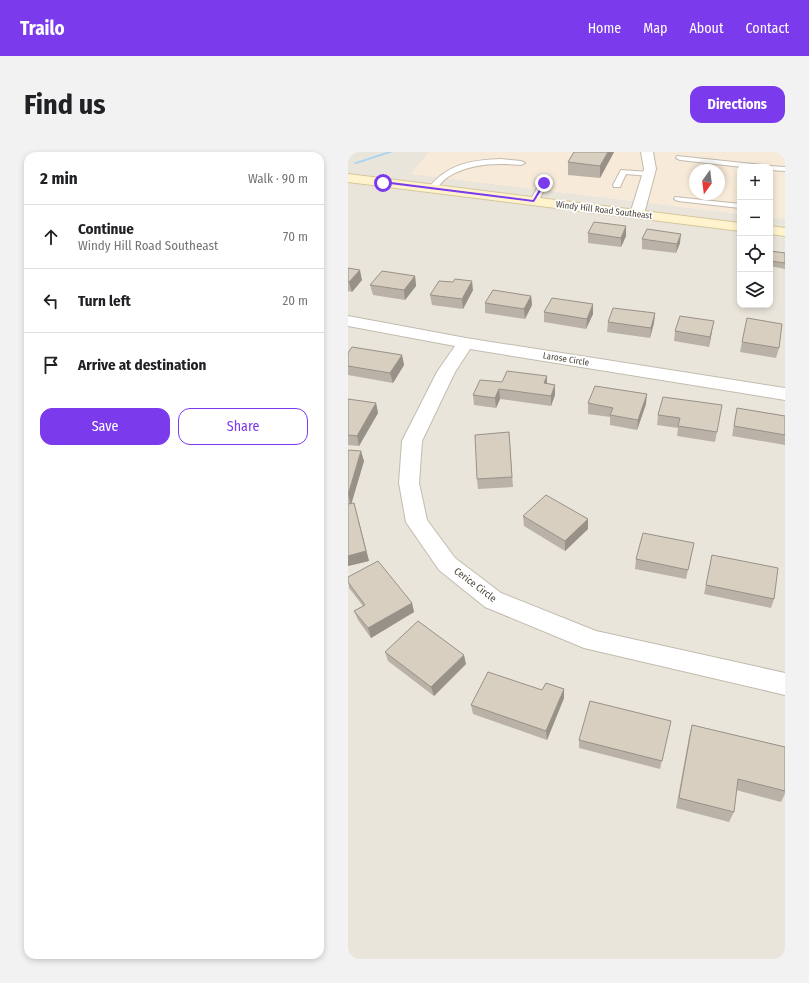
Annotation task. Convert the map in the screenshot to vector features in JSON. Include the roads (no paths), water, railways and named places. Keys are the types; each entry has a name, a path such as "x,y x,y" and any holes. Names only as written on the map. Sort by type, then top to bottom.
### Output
{"main road":[{"name":"Windy Hill Road Southeast","path":"348,178 737,227"},
{"path":"773,230 785,232"}],"street":[{"path":"637,214 650,169 647,152"},
{"name":"Larose Circle","path":"348,321 466,343 785,394"},
{"name":"Cerice Circle","path":"466,343 446,372 412,441 409,483 417,522 448,564 493,600 593,641 785,684"}],"lane":[{"path":"680,158 737,164"},
{"path":"432,188 442,177 459,168 507,161 521,163"},
{"path":"773,168 785,169"},
{"path":"617,185 624,172 649,174"},
{"path":"534,201 544,183"},
{"path":"678,198 737,206"}],"waterway":[{"path":"355,163 391,152"}]}
